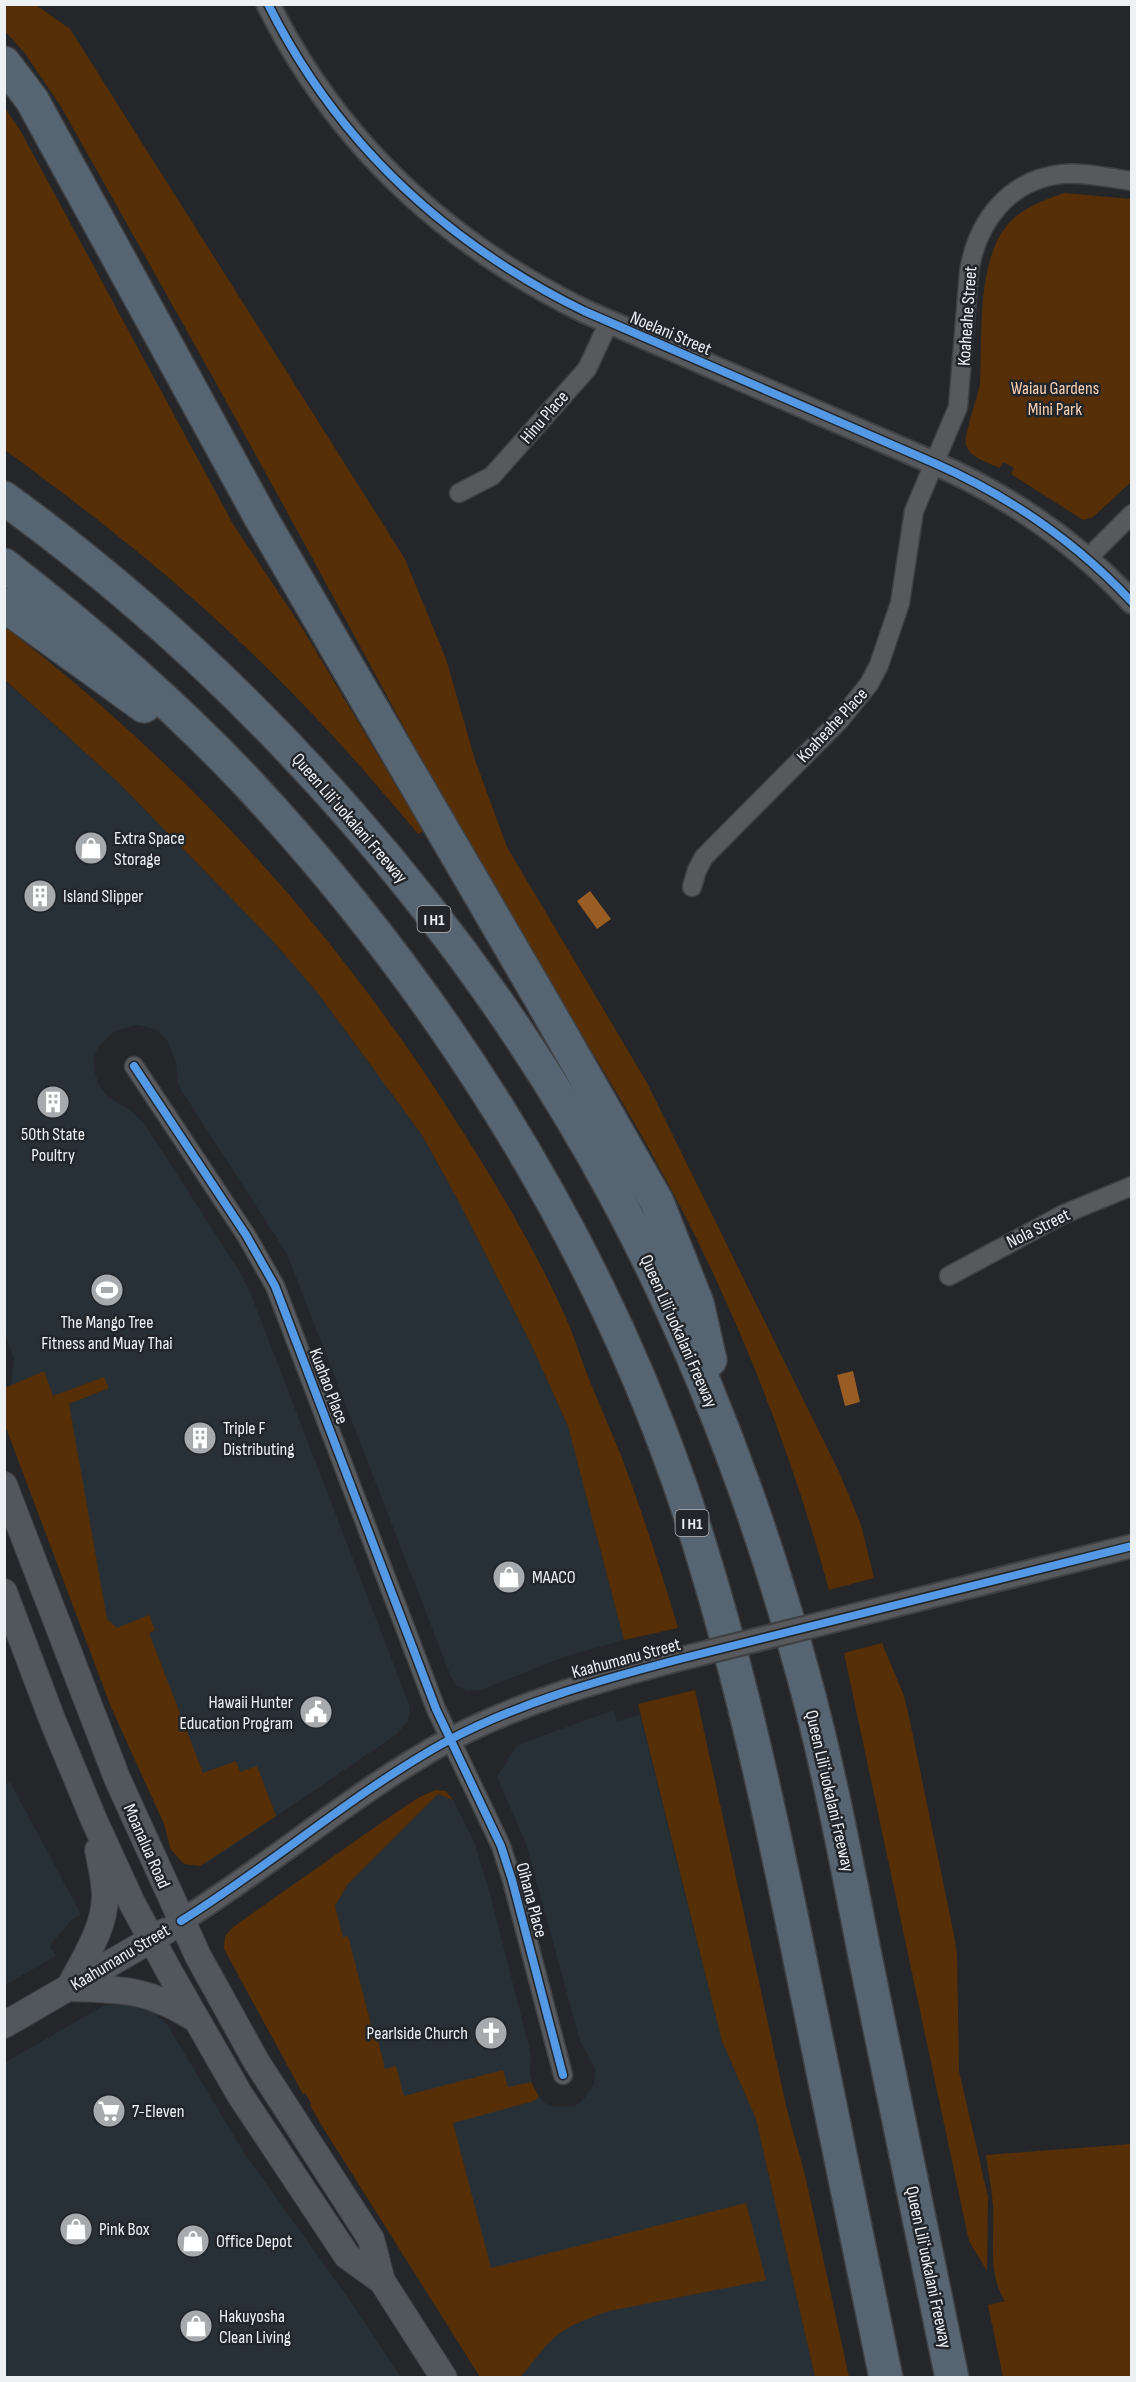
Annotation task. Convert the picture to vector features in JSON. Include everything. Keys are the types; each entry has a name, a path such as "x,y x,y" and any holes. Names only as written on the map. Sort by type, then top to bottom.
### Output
{"highway":[{"path":"4,63 32,100 261,518 657,1202 697,1303 729,1444"},
{"name":"Queen Liliʻuokalani Freeway","path":"4,498 103,574 230,686 350,814 409,886 524,1044 615,1194 676,1321 729,1444 803,1672 829,1778 952,2378"},
{"name":"I H1","path":"4,565 92,634 163,700 243,778 346,896 401,968 505,1121 544,1185 580,1253 650,1405 707,1569 768,1801 886,2378"},
{"path":"4,605 243,778"}],"main road":[{"name":"Moanalua Road","path":"4,1485 113,1768 181,1921 213,1985 256,2061 371,2239 382,2281 444,2378"},
{"name":"Moanalua Road","path":"4,1592 52,1719 94,1820 151,1939 240,2095 347,2256 382,2281"},
{"path":"94,1820 105,1895 104,1911 96,1934 69,1988 138,1992 168,2002 195,2019"},
{"name":"Kaahumanu Street","path":"4,2025 181,1921"}],"street":[{"name":"Noelani Street","path":"268,4 319,91 351,133 403,189 447,227 507,270 551,295 609,322 963,476 1011,502 1048,526 1088,558 1131,602"},
{"name":"Koaheahe Street","path":"934,463 958,407 969,272 972,252 984,224 1003,201 1044,178 1061,174 1079,174 1131,181"},
{"name":"Hinu Place","path":"459,493 492,476 587,369 609,322"},
{"name":"Koaheahe Place","path":"692,887 704,857 827,733 869,684 889,643 900,603 910,525 934,463"},
{"path":"1088,558 1131,514"},
{"name":"Kuahao Place","path":"135,1066 246,1235 275,1286 436,1708 451,1739"},
{"name":"Nola Street","path":"949,1276 1064,1214 1131,1186"},
{"name":"Kaahumanu Street","path":"181,1921 397,1772 451,1739 534,1701 676,1660 1131,1546"},
{"name":"Oihana Place","path":"451,1739 489,1817 504,1854 563,2075"}],"shaded area":[{"path":"4,680 118,782 271,939 317,992 422,1135 459,1202 530,1342 568,1426 624,1640 564,1657 481,1690 467,1691 456,1685 287,1254 178,1085 176,1061 167,1040 158,1031 137,1025 115,1031 98,1047 94,1058 99,1086 109,1098 130,1110 144,1123 240,1272 250,1292 409,1704 410,1713 408,1721 397,1734 206,1864 117,1628 107,1619 16,1421 11,1385 14,1359 4,1330"},
{"path":"590,891 611,919 597,929 577,901"},
{"path":"853,1371 860,1402 845,1406 837,1375"},
{"path":"614,1710 617,1721 640,1715 722,2041 756,2119 815,2377 480,2377 270,1936 347,1885 438,1794 453,1800 475,1844 491,1897 531,2054 530,2074 534,2091 545,2103 552,2106 574,2106 582,2101 594,2084 595,2068 580,2041 526,1844 497,1777 517,1745"},
{"path":"10,1782 81,1914 71,1920 50,1946 56,1956 5,1985 4,1785"},
{"path":"125,2002 148,2008 167,2024 245,2154 352,2303 401,2377 5,2377 4,2063 103,2006"}],"green space":[{"path":"5,4 36,5 70,29 405,559 446,659 475,760 507,847 646,1081 840,1474 861,1525 874,1578 829,1590 783,1442 765,1394 725,1299 680,1206 631,1117 475,857 248,441 60,105 24,52 5,31"},
{"path":"4,107 20,130 233,524 301,626 423,831 418,834 322,724 231,633 137,551 5,450"},
{"name":"Waiau Gardens Mini Park","path":"1064,193 1131,199 1131,482 1093,517 1083,520 1011,474 1014,468 1003,462 1000,468 985,462 971,453 966,445 980,383 984,295 993,251 1002,232 1015,217 1044,200"},
{"path":"5,627 136,737 197,795 310,919 412,1054 503,1197 555,1295 622,1458 652,1543 678,1628 624,1640 568,1426 530,1342 459,1202 422,1135 317,992 271,939 118,782 5,680"},
{"path":"44,1371 53,1396 104,1377 109,1388 69,1404 107,1619 117,1628 149,1615 155,1630 149,1633 203,1773 236,1761 240,1772 257,1766 276,1816 200,1866 184,1864 171,1850 164,1824 111,1707 5,1425 5,1388"},
{"path":"882,1643 904,1696 954,1935 957,1954 959,2071 988,2197 987,2271 969,2241 844,1653"},
{"path":"695,1690 787,2110 805,2175 849,2377 815,2377 756,2119 722,2041 638,1704"},
{"path":"435,1790 446,1791 453,1800 438,1794 347,1885 335,1906 343,1937 348,1936 385,2069 396,2066 404,2096 503,2070 508,2087 531,2082 539,2097 534,2101 453,2123 491,2268 746,2203 766,2280 609,2311 587,2319 554,2338 520,2377 480,2377 322,2126 224,1949 225,1936 233,1927 398,1811"},
{"path":"1131,2144 1131,2377 1003,2377 988,2305 1005,2301 999,2290 994,2267 993,2206 986,2155"}],"cycle path":[{"path":"268,4 296,54 327,101 362,144 400,184 442,221 486,254 584,311 934,463 989,490 1015,505 1064,540 1088,559 1132,602"},
{"path":"134,1066 246,1235 275,1286 436,1709 501,1846 563,2075"},
{"path":"181,1921 414,1760 449,1740 504,1714 588,1685 676,1660 1132,1546"}],"place":[{"name":"Extra Space Storage","path":"91,848"},
{"name":"Island Slipper","path":"40,896"},
{"name":"50th State Poultry","path":"53,1102"},
{"name":"The Mango Tree Fitness and Muay Thai","path":"107,1290"},
{"name":"Triple F Distributing","path":"200,1438"},
{"name":"MAACO","path":"509,1577"},
{"name":"Hawaii Hunter Education Program","path":"316,1712"},
{"name":"Pearlside Church","path":"491,2033"},
{"name":"7-Eleven","path":"109,2111"},
{"name":"Pink Box","path":"76,2229"},
{"name":"Office Depot","path":"193,2241"},
{"name":"Hakuyosha Clean Living","path":"196,2326"}]}
